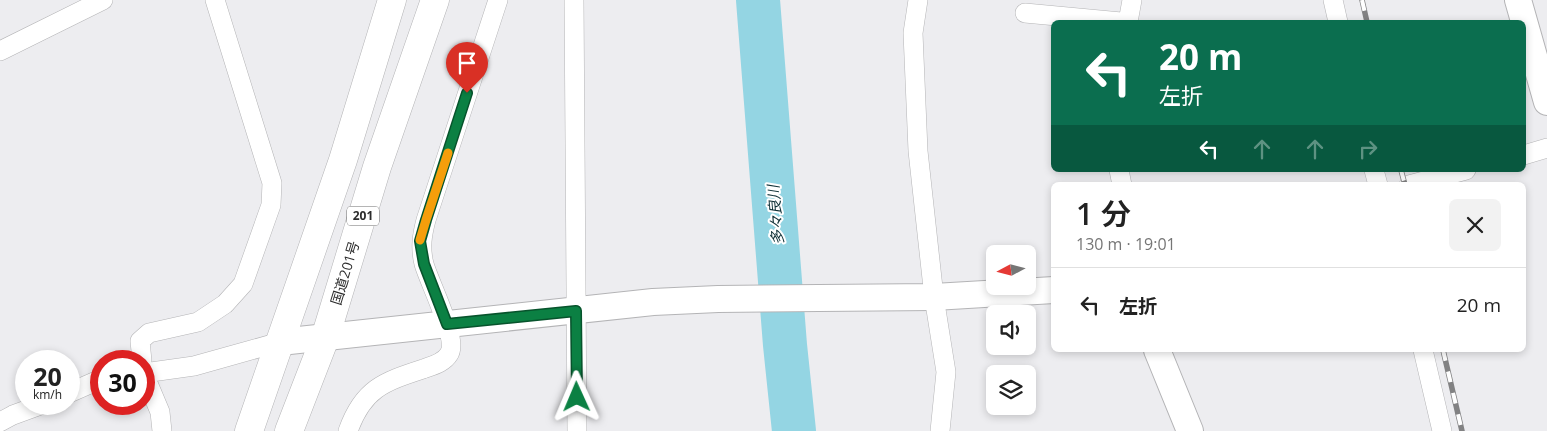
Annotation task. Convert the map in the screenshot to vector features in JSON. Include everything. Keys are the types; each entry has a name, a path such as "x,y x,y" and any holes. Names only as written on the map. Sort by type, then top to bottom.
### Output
{"highway":[{"name":"201","path":"249,431 343,160 392,0"},
{"name":"国道201号","path":"289,431 325,338 377,167 435,0"}],"street":[{"path":"0,51 103,0"},
{"path":"141,350 140,342 150,333 198,322 225,304 244,284 271,205 272,183 216,0"},
{"path":"348,431 354,413 371,392 390,380 437,364 449,354 452,344 447,324 424,264 420,241 498,0"},
{"path":"574,0 577,431"},
{"path":"918,0 913,33 918,151 934,298 946,372 940,431"},
{"path":"1128,20 1132,0"},
{"path":"1333,0 1338,20"},
{"path":"1518,0 1524,20"},
{"path":"1025,13 1100,20"},
{"path":"1526,28 1547,102"},
{"path":"1526,154 1547,148"},
{"path":"1420,182 1458,172"},
{"path":"155,371 194,366 280,342 653,302 718,299 934,298 1051,290"},
{"path":"1158,352 1190,431"},
{"path":"1423,352 1442,431"},
{"path":"155,400 160,412 162,431"},
{"path":"0,422 15,414"}],"waterway":[{"name":"多々良川","path":"758,0 785,345 794,431"}],"railway":[{"path":"1362,0 1367,20"},
{"path":"1402,172 1404,182"},
{"path":"1443,352 1462,431"}],"slow traffic":[{"path":"420,240 448,153"}],"route":[{"path":"467,93 420,241 424,264 447,324 576,311 577,397"}]}
